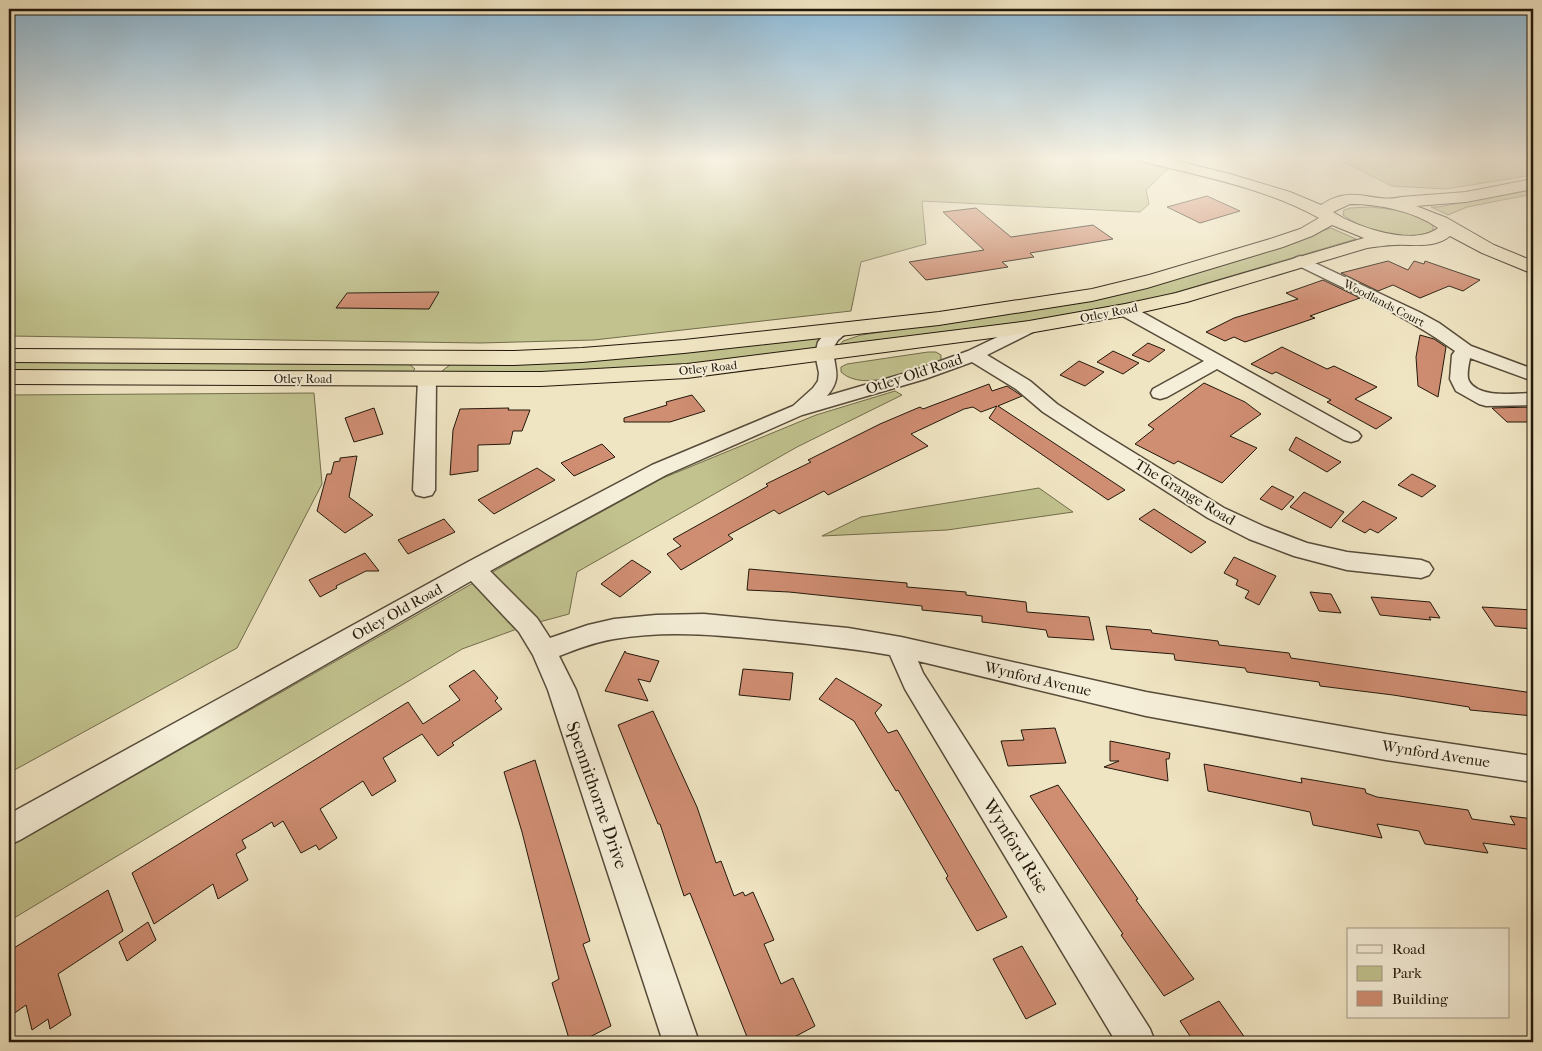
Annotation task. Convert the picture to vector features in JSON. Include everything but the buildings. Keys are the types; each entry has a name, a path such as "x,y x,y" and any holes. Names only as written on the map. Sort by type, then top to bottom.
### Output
{"highway":[{"path":"1305,206 1355,229 1401,241 1452,251 1533,278"},
{"name":"Otley Road","path":"9,356 565,357 842,329 1017,308 1093,295 1151,281 1320,227 1331,206"},
{"path":"1394,206 1456,220 1505,206"},
{"path":"1456,220 1488,249 1533,268"},
{"name":"Otley Road","path":"9,377 541,379 613,377 825,362 1125,310 1180,298 1364,243 1436,238 1443,236 1456,220"},
{"path":"427,378 438,357"}],"street":[{"name":"Woodlands Court","path":"1300,261 1413,316 1465,350 1533,375"},
{"path":"1125,310 1351,436"},
{"name":"Otley Old Road","path":"9,830 474,569 659,470 795,411 919,375 974,355 1029,327"},
{"name":"Otley Old Road","path":"795,411 822,390 826,382 825,362 829,340 842,329"},
{"path":"1465,350 1460,355 1459,379 1462,387 1486,400 1533,399"},
{"name":"The Grange Road","path":"974,355 1023,384 1050,408 1098,439 1216,513 1257,533 1302,550 1347,560 1421,570"},
{"path":"1160,393 1217,361"},
{"path":"825,362 847,384 875,388"},
{"path":"424,490 427,378"},
{"name":"Spennithorne Drive","path":"474,569 528,625 544,651 562,690 681,1042"},
{"name":"Wynford Avenue","path":"544,651 588,635 614,629 656,625 704,624 848,638 901,648 1146,704 1366,743 1533,769"},
{"name":"Wynford Rise","path":"901,648 906,665 914,681 1137,1042"}],"green space":[{"path":"9,206 922,206 926,244 861,262 851,311 594,340 480,343 9,336"},
{"path":"1022,206 1147,206 1140,212"},
{"path":"1472,206 1448,215 1431,207"},
{"path":"1370,207 1411,214 1433,225 1433,230 1412,236 1387,234 1362,226 1343,215 1344,210 1350,208"},
{"path":"1331,228 1356,239 1150,300 1011,325 838,347 843,341 861,335 1038,309 1125,293 1157,285"},
{"path":"820,336 816,350 683,366 598,373 442,373 451,364"},
{"path":"936,352 941,355 941,360 890,377 863,381 851,378 841,372 841,367 847,364"},
{"path":"9,360 408,363 415,369 412,372 9,371"},
{"path":"895,391 902,395 797,447 577,572 569,614 528,625 462,649 9,921 9,847 512,561 663,478 816,415"},
{"path":"314,393 322,484 237,648 9,773 9,395"},
{"path":"1039,488 1073,512 947,530 822,536 861,517"}]}
